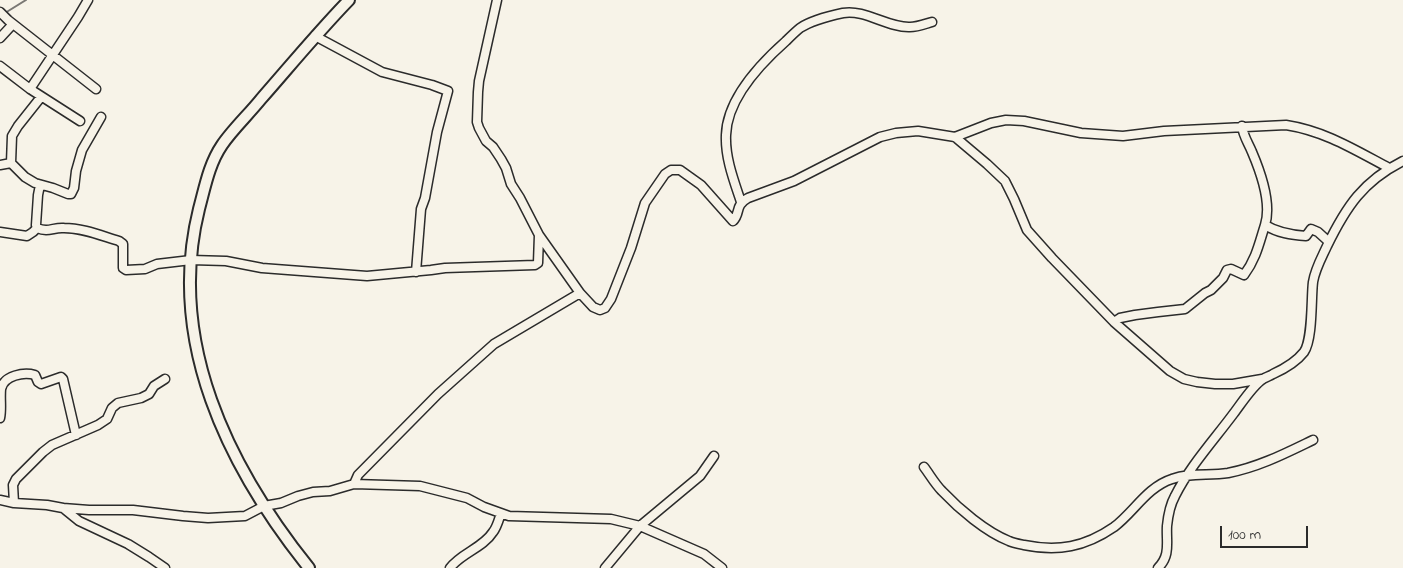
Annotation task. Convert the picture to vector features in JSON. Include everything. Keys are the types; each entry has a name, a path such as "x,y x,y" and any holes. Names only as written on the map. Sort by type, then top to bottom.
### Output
{"main road":[{"path":"309,568 294,550 264,506 235,456 210,398 198,359 192,327 191,260 194,230 209,172 222,145 315,36 349,0"}],"street":[{"path":"30,89 88,0"},
{"path":"497,0 479,81 477,122 482,136 493,147 506,168 511,184 539,235 580,294 593,307 600,310 605,308 611,299 631,248 645,203 665,174 671,170 680,170 701,186 733,221 736,218 741,202 748,198 794,181 880,138 896,133 918,131 955,137 991,123 1006,120 1024,121 1081,133 1123,136 1164,131 1286,125 1328,136 1389,168"},
{"path":"0,12 96,89"},
{"path":"741,202 726,150 726,134 730,113 738,96 758,68 800,28 819,19 845,13 865,15 909,27 932,22"},
{"path":"0,38 13,24"},
{"path":"315,36 382,72 448,91 437,132 421,209 416,272"},
{"path":"0,66 41,97 80,121"},
{"path":"11,164 12,136 41,97"},
{"path":"0,165 11,164 25,177 40,186 71,194 82,150 101,117"},
{"path":"1114,322 1120,318 1185,309 1204,293 1211,290 1223,278 1227,270 1231,269 1244,275 1252,264 1268,217 1263,182 1253,153 1242,131 1242,126"},
{"path":"955,137 1005,181 1027,230 1114,322 1170,371 1184,379 1215,384 1233,384 1262,379 1283,369 1305,351 1310,331 1313,280 1329,242 1340,221 1359,193 1378,175 1403,161"},
{"path":"37,228 40,186"},
{"path":"1265,225 1284,234 1306,236 1311,229 1318,232 1329,242"},
{"path":"37,228 45,230 64,228 84,231 119,242 123,244 123,268 126,270 145,269 157,264 191,260 226,261 262,268 367,276 445,268 535,265 538,263 539,235"},
{"path":"0,232 27,236 37,228"},
{"path":"354,484 358,475 438,394 494,344 580,294"},
{"path":"0,418 1,390 6,380 15,375 34,374 41,384 61,377 76,435"},
{"path":"14,503 16,479 43,452 52,445 98,425 107,419 112,408 118,403 141,398 165,379"},
{"path":"1158,568 1168,551 1167,526 1174,498 1188,474 1248,394 1262,379"},
{"path":"924,467 942,491 986,528 1010,542 1032,547 1055,548 1075,546 1093,539 1115,526 1142,498 1170,479 1188,474 1226,473 1246,469 1267,462 1313,440"},
{"path":"604,568 640,526 700,476 714,456"},
{"path":"0,500 63,508 133,510 208,518 245,516 264,506 281,503 305,494 354,484 420,486 467,498 484,507 509,516 612,519 640,526 704,554 722,568"},
{"path":"63,508 79,521 128,544 164,568"},
{"path":"450,568 477,548 493,533 501,513"}],"waterway":[{"path":"5,13 26,0"}]}
